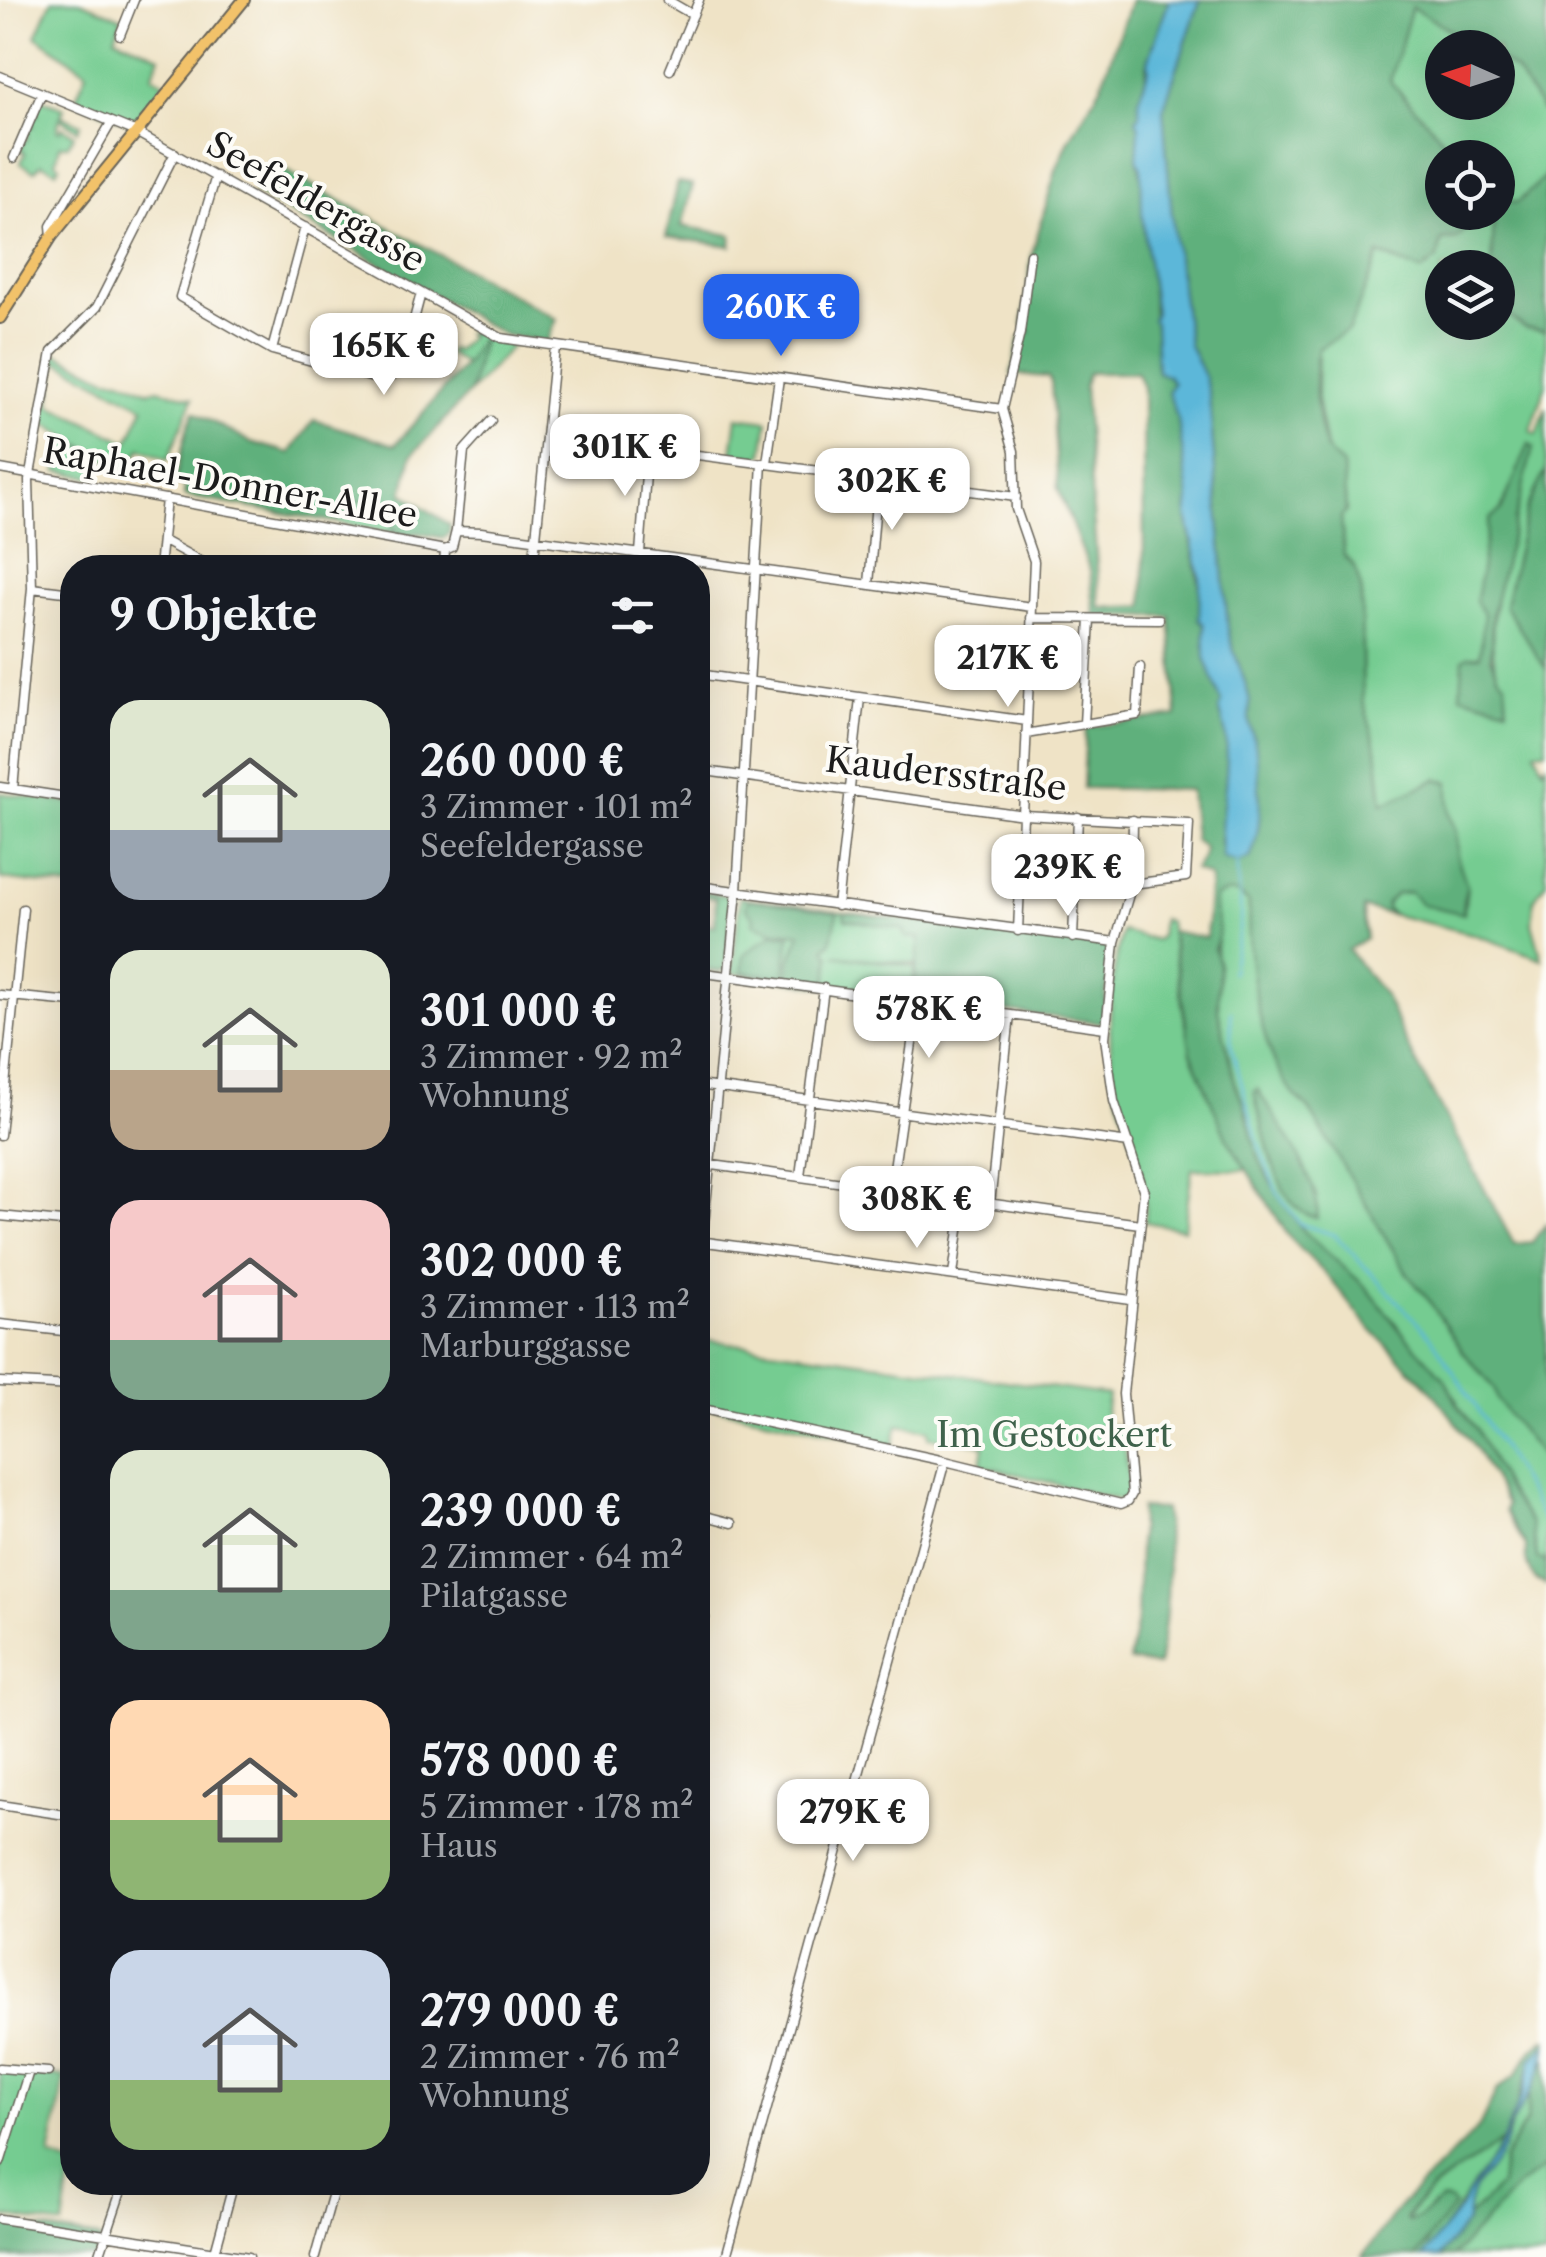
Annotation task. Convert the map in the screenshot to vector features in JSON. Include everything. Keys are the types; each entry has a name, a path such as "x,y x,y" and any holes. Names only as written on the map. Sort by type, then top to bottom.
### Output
{"main road":[{"path":"0,318 52,236 244,0"}],"street":[{"path":"120,35 134,0"},
{"path":"667,0 693,16"},
{"path":"670,70 700,0"},
{"name":"Seefeldergasse","path":"0,76 134,131 501,338 1002,409"},
{"path":"14,158 42,93"},
{"path":"52,236 51,226 112,123"},
{"path":"13,789 32,588 30,474 52,352 97,307 175,153"},
{"path":"216,176 180,297 272,350 377,380 386,379 402,365 422,294"},
{"path":"272,350 306,227"},
{"path":"1018,931 1034,561 1016,510 1014,450 1002,409 1020,332 1030,254"},
{"path":"533,555 555,348"},
{"path":"710,1153 737,892 764,463 778,378"},
{"path":"456,531 464,451 491,422"},
{"path":"546,435 1016,498"},
{"path":"640,553 648,448"},
{"name":"Raphael-Donner-Allee","path":"0,469 445,550 452,547 456,531 654,555"},
{"path":"868,584 878,479"},
{"path":"161,555 166,499"},
{"path":"162,540 189,555"},
{"path":"445,550 445,555"},
{"name":"Raphael-Donner-Allee","path":"710,563 1032,607"},
{"path":"32,588 60,592"},
{"path":"1031,618 1159,619"},
{"path":"1084,723 1090,620"},
{"path":"1026,734 1138,715 1140,668"},
{"path":"710,676 1027,721"},
{"path":"837,906 860,698"},
{"name":"Kaudersstraße","path":"710,772 1024,815 1189,824 1186,878 1132,884"},
{"path":"0,787 60,796"},
{"path":"1073,938 1078,817"},
{"path":"710,1411 1121,1504 1128,1501 1132,1494 1123,1394 1144,1192 1114,1101 1105,1028 1114,942 1132,884 1133,820"},
{"path":"710,888 1114,942"},
{"path":"0,1134 23,909"},
{"path":"710,974 877,997"},
{"path":"800,1176 824,988"},
{"path":"0,994 60,1001"},
{"path":"890,1189 918,1002 1105,1028"},
{"path":"990,1204 1010,1015"},
{"path":"710,1087 1129,1143"},
{"path":"710,1164 1140,1224"},
{"path":"953,1275 964,1200"},
{"path":"0,1216 60,1222"},
{"path":"710,1242 1131,1300"},
{"path":"0,1324 60,1331"},
{"path":"0,1382 60,1385"},
{"path":"726,2257 945,1461"},
{"path":"710,1517 732,1523"},
{"path":"0,1805 60,1814"},
{"path":"0,2068 48,2072"},
{"path":"0,2163 30,2071"},
{"path":"100,2257 120,2195"},
{"path":"215,2252 230,2195"},
{"path":"316,2257 333,2195"},
{"path":"0,2219 250,2257"}],"green space":[{"path":"52,0 78,0 122,18 115,37 160,56 152,76 165,83 132,125 75,100 87,72 36,36"},
{"path":"1131,0 1169,0 1147,65 1137,159 1157,372 1168,376 1173,384 1168,391 1178,420 1189,498 1187,516 1201,593 1199,619 1204,625 1208,660 1222,703 1219,710 1227,742 1228,774 1220,841 1259,807 1259,795 1248,694 1228,629 1209,396 1189,345 1173,229 1163,109 1200,0 1546,0 1546,116 1515,70 1515,30 1450,30 1412,7 1390,81 1444,140 1425,140 1425,230 1465,230 1457,239 1442,240 1439,250 1425,250 1422,271 1379,254 1349,330 1318,349 1315,386 1326,448 1343,466 1344,556 1355,567 1361,590 1363,700 1377,750 1383,804 1437,779 1449,782 1449,815 1467,886 1464,914 1421,904 1410,892 1396,894 1386,904 1394,915 1363,908 1366,938 1348,950 1385,996 1407,1045 1514,1244 1532,1242 1546,1224 1546,1496 1542,1457 1408,1275 1308,1107 1291,1091 1278,1069 1267,1042 1253,983 1249,903 1237,894 1224,893 1215,898 1218,934 1214,949 1219,964 1218,1010 1236,1087 1268,1178 1304,1232 1366,1287 1445,1379 1477,1430 1506,1488 1531,1523 1537,1558 1546,1562 1546,1585 1535,1580 1526,1560 1526,1546 1475,1447 1430,1389 1372,1331 1289,1237 1226,1137 1191,1053 1171,931 1206,938 1210,877 1194,870 1204,848 1194,840 1190,790 1083,788 1086,727 1177,716 1170,616 1095,616 1090,571 1058,489 1051,382 1048,377 1011,374 1020,337 1030,332 1023,324 1032,254 1056,170 1101,86","holes":["1088,373 1137,373 1143,388 1144,606 1100,608 1084,386"]},
{"path":"1412,7 1450,30 1425,30 1425,120 1390,81"},
{"path":"1515,70 1546,116 1546,176 1515,202 1515,140 1444,140 1425,120 1515,120"},
{"path":"41,99 64,108 61,115 81,124 78,130 60,118 57,130 62,127 74,134 68,145 60,145 56,162 60,165 56,171 42,164 34,171 21,163 25,153 20,150 29,127 33,126 34,115 38,115"},
{"path":"272,163 557,319 547,342 504,335 253,192"},
{"path":"1546,176 1546,331 1526,328 1515,321 1515,250 1493,250 1493,230 1515,230 1517,203"},
{"path":"678,182 693,185 682,226 732,235 731,246 666,237"},
{"path":"1465,230 1494,230 1493,250 1439,250 1442,240 1457,239"},
{"path":"1379,254 1425,266 1425,340 1515,340 1515,321 1526,328 1546,331 1546,384 1531,431 1537,434 1546,407 1546,470 1527,508 1505,605 1546,669 1546,750 1535,751 1543,768 1546,764 1546,882 1534,900 1532,923 1542,959 1473,934 1394,915 1386,905 1396,894 1411,892 1464,913 1467,886 1457,857 1456,832 1437,779 1383,805 1377,750 1363,700 1361,590 1355,567 1344,556 1343,466 1327,452 1317,398 1318,349 1349,329","holes":["1529,444 1533,448 1510,531 1493,624 1498,675 1468,656 1480,657 1501,510"]},
{"path":"469,328 512,346 470,392 482,338 465,365 448,353 451,349 456,351 470,336 466,333 470,333"},
{"path":"483,335 470,392 412,455 403,493 450,525 444,538 398,534 390,523 391,512 384,506 345,499 346,514 334,522 184,496 185,486 174,484 194,412 251,442 290,453 314,420 395,445 465,364"},
{"path":"55,353 107,378 121,379 149,391 158,389 193,398 168,460 141,448 128,471 43,423","holes":["57,361 144,407 128,442 50,405"]},
{"path":"737,417 768,421 763,454 759,457 732,454"},
{"path":"66,439 104,460 94,478 57,471"},
{"path":"1529,444 1533,447 1492,614 1491,657 1505,682 1507,708 1461,695 1463,659 1480,656 1484,615 1476,601 1489,519 1501,510"},
{"path":"1546,470 1546,669 1505,606 1527,508"},
{"path":"345,499 384,506 391,512 391,523 398,534 334,522 346,514"},
{"path":"0,793 60,801 60,886 0,879"},
{"path":"710,892 733,897 725,969 719,972 710,971 710,925 715,926 716,898 710,897"},
{"path":"1224,892 1236,893 1249,903 1254,983 1268,1042 1279,1069 1292,1091 1308,1107 1408,1275 1542,1457 1546,1562 1537,1558 1527,1520 1458,1400 1366,1287 1304,1232 1268,1178 1236,1087 1218,1010 1215,898","holes":["1258,1090 1295,1155 1316,1195 1272,1165 1254,1092"]},
{"path":"740,897 844,912 845,919 904,929 920,938 917,964 834,955 915,967 912,1000 732,973"},
{"path":"748,899 838,912 831,942 825,948 830,956 827,984 788,979 790,960 801,933 773,931 753,924 754,918 746,908"},
{"path":"844,912 1107,946 1111,950 1103,1023 912,1000 920,938 906,937 903,929 845,919"},
{"path":"1162,919 1169,922 1185,1023 1226,1137 1247,1170 1192,1169 1184,1229 1145,1222 1141,1172 1117,1094 1111,1055 1112,991 1122,931 1156,940"},
{"path":"774,933 790,935 784,977 742,972 744,954"},
{"path":"1257,1089 1306,1170 1317,1204 1317,1218 1303,1212 1281,1184 1267,1145 1254,1091"},
{"name":"Im Gestockert","path":"710,1341 1108,1395 1104,1424 1123,1427 1130,1493 1122,1501 981,1465 984,1445 929,1437 929,1430 898,1425 893,1446 710,1407"},
{"path":"1140,1508 1164,1509 1168,1588 1158,1666 1129,1661 1137,1620"},
{"path":"1546,2039 1546,2045 1531,2064 1504,2138 1431,2190 1406,2219 1408,2222 1419,2218 1442,2200 1454,2206 1415,2257 1362,2257 1398,2208 1479,2127 1497,2090 1516,2075 1532,2050"},
{"path":"1546,2058 1546,2167 1519,2185 1452,2257 1439,2257 1468,2217 1500,2186 1503,2161 1527,2120 1529,2094"},
{"path":"0,2071 60,2077 60,2104 50,2157 60,2161 60,2195 68,2195 63,2226 0,2216"},
{"path":"1529,2094 1527,2120 1503,2161 1500,2186 1468,2217 1465,2207 1470,2194 1503,2150 1513,2121"},
{"path":"1503,2139 1440,2233 1422,2257 1415,2257 1428,2243 1433,2205 1408,2223 1411,2213 1433,2190"},
{"path":"1546,2167 1546,2257 1452,2257 1519,2185"},
{"path":"0,2223 98,2238 102,2244 96,2257 0,2257"}],"water":[{"path":"1169,0 1200,0 1163,110 1173,229 1189,345 1209,396 1228,629 1249,697 1249,720 1256,747 1258,832 1250,858 1237,863 1222,858 1227,747 1219,709 1222,703 1205,658 1204,625 1199,619 1200,577 1187,516 1189,498 1178,420 1168,391 1173,383 1157,372 1152,320 1155,312 1137,159 1139,97"},
{"path":"1546,2045 1538,2076 1510,2127 1501,2153 1473,2191 1468,2221 1439,2257 1422,2257 1498,2151 1524,2091 1532,2059"}],"waterway":[{"path":"1232,973 1241,916 1237,863"},
{"path":"1231,1011 1231,1045 1259,1146 1277,1192 1300,1224 1335,1235 1431,1337 1546,1524"}]}
